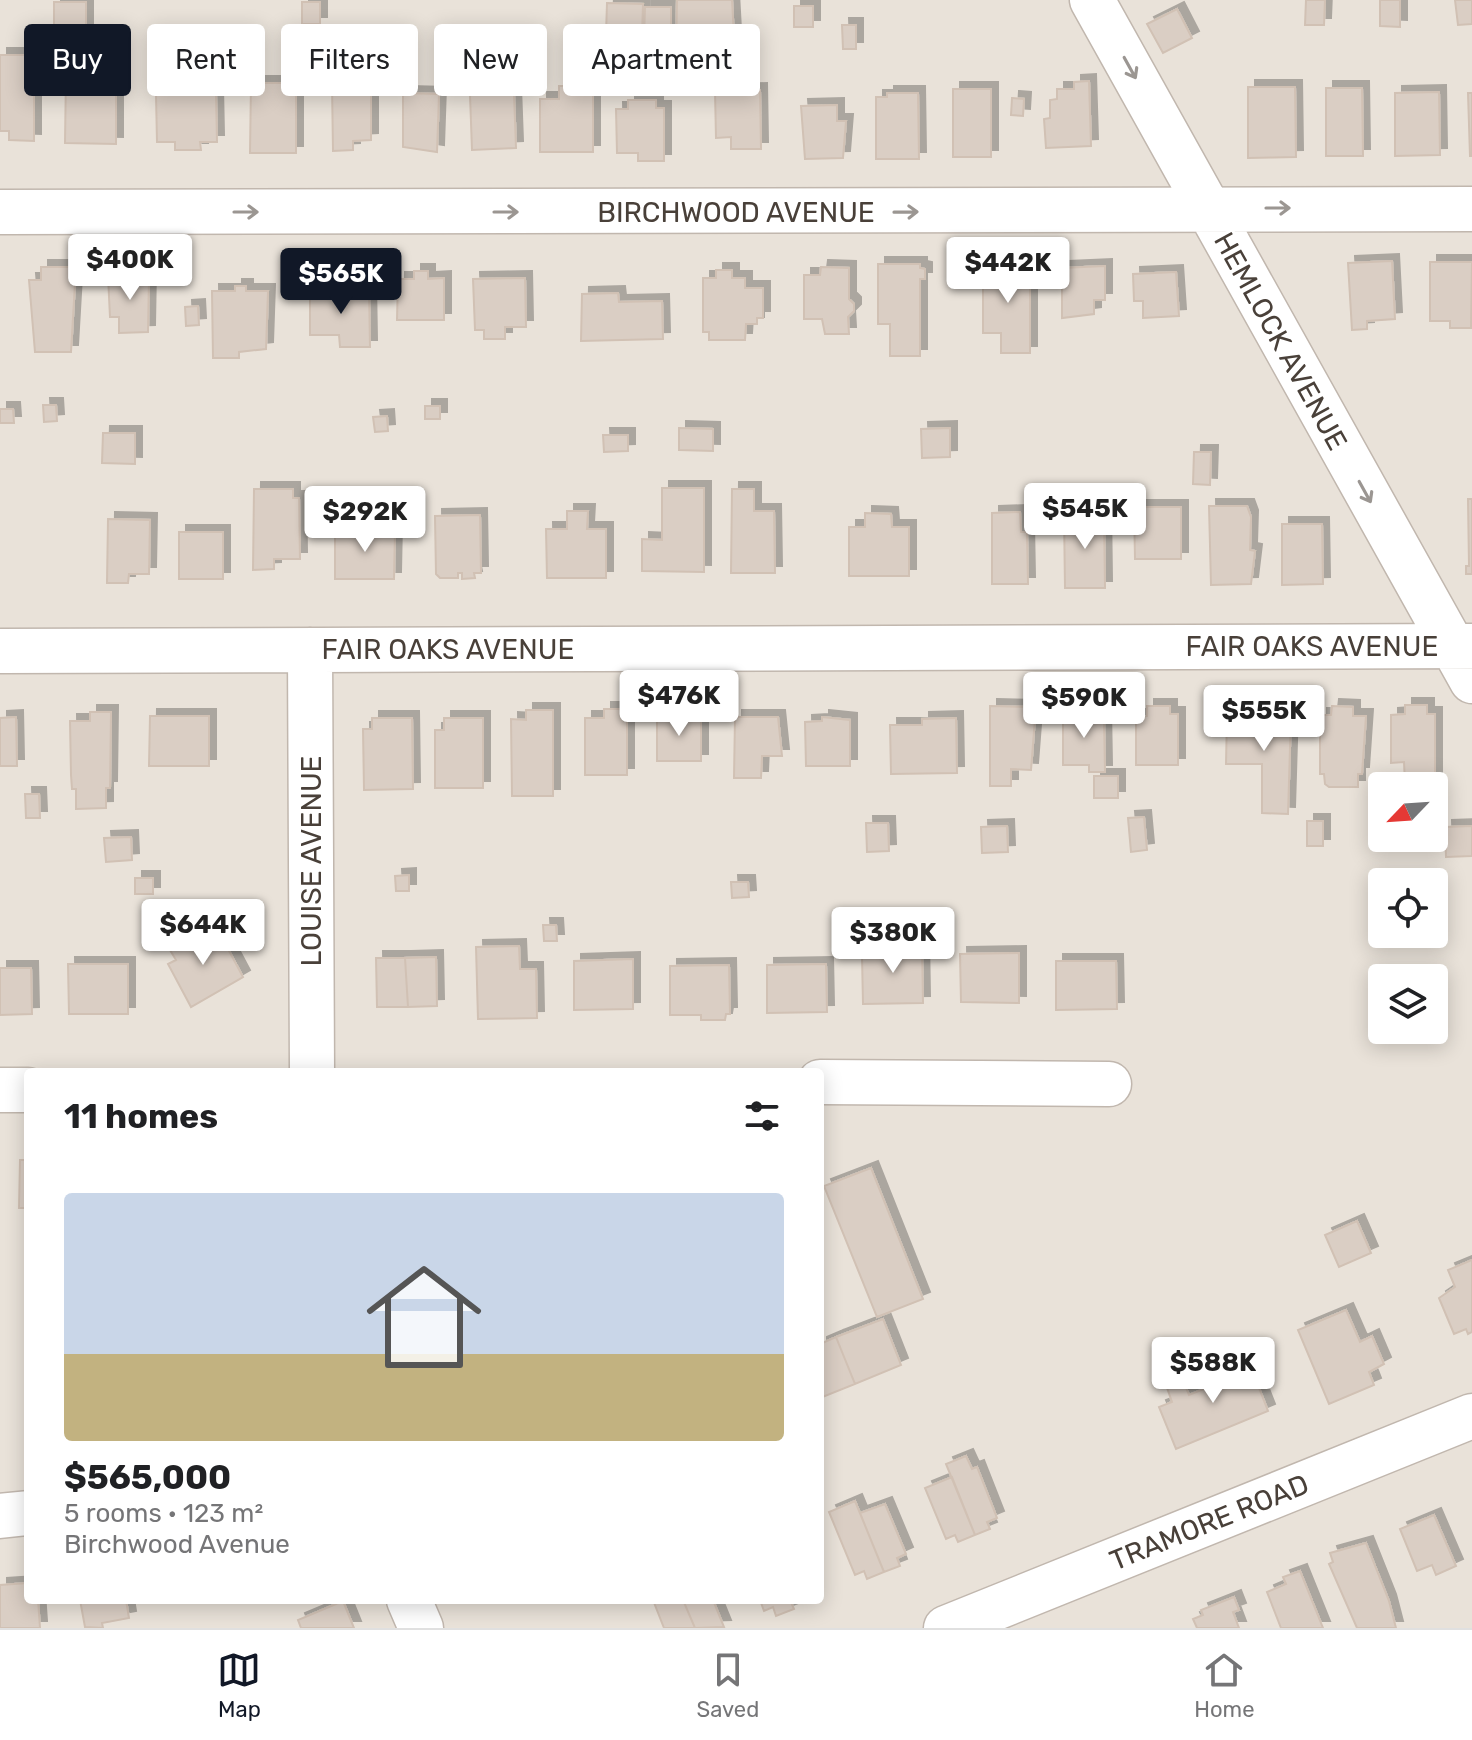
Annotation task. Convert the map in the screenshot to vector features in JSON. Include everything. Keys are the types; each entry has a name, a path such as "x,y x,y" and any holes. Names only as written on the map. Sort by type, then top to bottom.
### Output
{"street":[{"name":"HEMLOCK AVENUE","path":"1092,0 1465,657"},
{"name":"BIRCHWOOD AVENUE","path":"0,212 1472,209"},
{"name":"LOUISE AVENUE","path":"310,650 312,1068"},
{"name":"FAIR OAKS AVENUE","path":"0,651 1465,657"},
{"path":"824,1082 1109,1084"},
{"path":"0,1090 24,1090"},
{"name":"TRAMORE ROAD","path":"946,1628 1472,1416"},
{"path":"0,1516 24,1513"},
{"path":"411,1604 421,1628"}],"shaded area":[{"path":"0,0 1472,0 1472,1628 0,1628"}],"building":[{"path":"677,0 732,0 733,24 677,24"},
{"path":"1306,0 1325,0 1324,25 1305,25"},
{"path":"1380,0 1400,0 1400,27 1380,26"},
{"path":"1455,0 1472,0 1472,24 1458,25"},
{"path":"54,2 86,2 86,24 54,24"},
{"path":"302,2 320,2 320,24 302,24"},
{"path":"607,3 643,4 642,24 606,24"},
{"path":"794,6 813,6 813,27 794,27"},
{"path":"645,7 671,7 671,24 644,24"},
{"path":"1177,9 1192,38 1163,53 1147,24"},
{"path":"842,25 856,25 856,49 843,49"},
{"path":"0,55 24,55 24,96 34,96 34,141 9,140 9,131 0,131"},
{"path":"1089,81 1091,146 1046,148 1044,119 1050,118 1050,100 1057,99 1057,89 1074,89 1074,82"},
{"path":"265,83 281,83 281,96 296,96 296,153 250,153 251,96 265,96"},
{"path":"559,86 563,86 563,96 593,96 593,152 540,152 540,99 559,99"},
{"path":"1248,87 1295,87 1296,157 1248,158"},
{"path":"1326,88 1362,88 1363,156 1326,156"},
{"path":"953,89 991,89 991,157 953,157"},
{"path":"760,90 761,149 731,149 731,137 716,138 715,96 760,96"},
{"path":"1439,92 1440,155 1395,156 1395,93"},
{"path":"418,93 439,96 437,152 403,147 403,96 418,96"},
{"path":"887,93 918,93 919,159 876,159 876,97 887,97"},
{"path":"1468,93 1472,93 1472,156 1470,156"},
{"path":"66,96 116,96 116,144 65,143"},
{"path":"156,96 216,96 217,142 200,142 201,150 175,150 175,142 157,142"},
{"path":"332,96 371,96 371,140 353,141 353,150 333,151"},
{"path":"470,96 514,96 516,148 472,150"},
{"path":"1012,98 1024,99 1023,116 1011,115"},
{"path":"628,100 656,100 656,108 664,108 664,161 638,161 638,153 617,153 616,109 628,109"},
{"path":"837,105 837,121 846,121 843,158 805,159 801,106"},
{"path":"1392,261 1395,319 1367,321 1367,329 1352,330 1348,263"},
{"path":"1430,262 1472,262 1471,328 1450,328 1450,321 1430,321"},
{"path":"983,263 1030,263 1030,353 1001,353 1001,333 983,333"},
{"path":"878,264 920,264 920,268 925,269 925,279 920,279 920,356 890,356 890,324 878,324"},
{"path":"1105,266 1105,300 1094,300 1094,314 1062,318 1062,268"},
{"path":"41,267 82,267 82,283 75,283 71,352 35,352 29,280 41,280"},
{"path":"821,267 849,268 849,299 854,304 854,311 848,317 849,334 825,334 822,319 804,319 804,275 820,275"},
{"path":"716,270 732,270 732,278 745,278 745,288 763,288 763,318 757,318 757,324 746,324 745,340 709,340 709,332 703,332 703,278 716,278"},
{"path":"414,271 428,271 428,279 444,278 444,320 397,320 398,279 414,279"},
{"path":"1176,272 1179,316 1143,318 1143,301 1134,301 1133,274"},
{"path":"149,275 148,332 119,333 119,317 110,317 108,276"},
{"path":"525,278 526,327 505,327 505,339 484,339 484,330 475,330 473,279"},
{"path":"235,286 246,286 246,291 268,291 266,349 239,352 239,358 213,358 212,291 235,291"},
{"path":"310,290 369,290 370,347 340,347 339,335 310,335"},
{"path":"618,293 619,302 662,301 663,339 581,341 582,294"},
{"path":"198,306 199,325 186,326 185,307"},
{"path":"43,405 56,405 57,421 44,422"},
{"path":"425,406 440,406 440,419 425,419"},
{"path":"0,409 13,409 14,423 0,423"},
{"path":"387,416 388,431 375,432 373,417"},
{"path":"679,428 713,429 713,451 679,450"},
{"path":"950,428 950,457 922,458 921,429"},
{"path":"103,433 135,433 135,464 102,463"},
{"path":"603,435 628,435 628,451 604,452"},
{"path":"1194,452 1211,452 1210,485 1193,484"},
{"path":"662,488 704,488 704,572 642,571 642,539 662,540"},
{"path":"254,489 293,489 293,498 299,498 300,559 274,559 274,569 253,570"},
{"path":"732,489 754,489 754,511 774,511 775,573 731,573"},
{"path":"1468,499 1472,499 1472,574 1466,574 1466,566 1469,566"},
{"path":"1209,506 1247,506 1251,517 1250,550 1255,551 1251,584 1211,585"},
{"path":"1134,507 1181,507 1181,559 1135,559"},
{"path":"567,511 588,511 587,529 606,529 606,578 547,578 546,529 567,529"},
{"path":"1020,512 1021,532 1027,532 1028,584 992,584 992,513"},
{"path":"865,513 891,514 892,527 909,527 909,576 849,576 849,527 865,527"},
{"path":"1104,513 1105,588 1065,588 1064,514"},
{"path":"480,515 481,573 474,573 475,578 462,579 462,573 458,573 458,578 440,578 436,574 435,516"},
{"path":"108,519 150,520 149,574 129,574 128,583 107,583"},
{"path":"1282,524 1322,524 1323,584 1282,585"},
{"path":"335,528 395,529 394,579 335,579"},
{"path":"179,532 223,532 223,579 179,579"},
{"path":"1405,705 1427,705 1427,714 1435,714 1435,772 1404,772 1404,762 1391,763 1391,715 1405,714"},
{"path":"990,706 1032,707 1032,718 1035,718 1031,770 1011,769 1011,786 990,786"},
{"path":"1147,706 1170,706 1170,714 1178,714 1178,765 1136,765 1136,716 1147,716"},
{"path":"1332,706 1353,707 1353,716 1366,716 1362,774 1358,774 1358,787 1329,787 1325,784 1324,774 1320,774 1320,715 1331,715"},
{"path":"1258,707 1279,708 1279,715 1291,715 1288,814 1262,813 1262,764 1226,764 1227,715 1258,717"},
{"path":"1073,708 1096,708 1096,717 1104,716 1105,772 1089,772 1089,765 1063,765 1063,716 1073,716"},
{"path":"604,709 627,709 627,775 585,775 585,718 604,718"},
{"path":"526,710 553,710 553,796 512,796 511,719 526,720"},
{"path":"90,712 111,712 110,788 106,788 106,808 76,809 76,789 72,789 71,775 70,721 90,721"},
{"path":"657,715 701,715 701,761 657,761"},
{"path":"150,716 209,716 209,766 149,766"},
{"path":"16,717 17,766 0,766 0,718"},
{"path":"735,717 778,717 782,756 762,756 761,778 734,778"},
{"path":"822,717 850,720 850,766 806,766 805,722 822,721"},
{"path":"372,718 412,718 413,789 364,790 363,729 372,729"},
{"path":"444,718 483,718 483,788 435,788 435,730 444,730"},
{"path":"956,718 957,773 891,774 890,725 922,725 922,719"},
{"path":"1094,776 1118,776 1118,798 1094,798"},
{"path":"25,794 39,794 40,818 26,818"},
{"path":"1144,817 1147,850 1131,852 1128,818"},
{"path":"1307,821 1323,821 1323,846 1307,846"},
{"path":"866,823 888,823 889,851 867,852"},
{"path":"1007,826 1008,852 982,853 981,827"},
{"path":"1472,826 1472,856 1446,857 1448,827"},
{"path":"131,837 132,860 106,862 104,838"},
{"path":"409,875 409,891 396,891 395,876"},
{"path":"135,878 153,878 153,894 135,894"},
{"path":"731,882 748,882 749,897 732,898"},
{"path":"543,925 556,925 557,941 544,941"},
{"path":"190,932 198,947 220,934 243,977 191,1007 168,964 176,960 167,945"},
{"path":"874,945 922,945 923,1003 863,1004 862,956 875,955"},
{"path":"519,946 520,969 536,969 537,1018 478,1019 476,947"},
{"path":"1019,953 1019,1003 961,1002 960,954"},
{"path":"436,957 437,1006 408,1007 405,958"},
{"path":"376,958 405,958 408,1007 377,1007"},
{"path":"633,959 633,1009 574,1010 574,961"},
{"path":"1056,961 1116,961 1117,1009 1056,1010"},
{"path":"68,964 128,964 128,1014 69,1014"},
{"path":"826,964 827,1012 767,1013 767,965"},
{"path":"729,965 730,1014 726,1014 725,1020 701,1020 701,1015 670,1015 670,966"},
{"path":"0,968 31,968 32,1014 0,1015"},
{"path":"20,1160 24,1160 24,1208 19,1208"},
{"path":"871,1168 923,1299 877,1317 824,1186"},
{"path":"1357,1221 1371,1253 1339,1267 1325,1235"},
{"path":"1472,1260 1472,1332 1468,1334 1466,1329 1454,1334 1439,1298 1455,1287 1448,1270"},
{"path":"1346,1310 1360,1342 1372,1336 1384,1364 1369,1372 1374,1385 1329,1404 1298,1330"},
{"path":"883,1319 901,1365 855,1384 836,1337"},
{"path":"836,1337 855,1384 824,1396 824,1342"},
{"path":"1248,1360 1268,1411 1176,1449 1159,1407 1172,1402 1166,1385 1182,1378 1189,1395 1214,1385 1209,1376"},
{"path":"966,1456 972,1469 977,1467 997,1518 987,1522 990,1529 975,1535 946,1464"},
{"path":"952,1477 975,1535 958,1542 955,1535 946,1539 925,1488"},
{"path":"855,1501 884,1572 867,1579 864,1571 855,1575 829,1512"},
{"path":"885,1504 906,1554 897,1558 900,1566 884,1572 860,1513"},
{"path":"1434,1515 1456,1566 1436,1575 1432,1565 1417,1571 1400,1529"},
{"path":"1366,1543 1396,1628 1357,1628 1329,1564 1333,1562 1330,1553"},
{"path":"1300,1571 1323,1628 1281,1628 1267,1592 1286,1584 1283,1577"},
{"path":"24,1583 24,1604 38,1604 40,1628 0,1628 0,1585"},
{"path":"1234,1597 1239,1610 1233,1612 1239,1628 1197,1628 1193,1619 1203,1615 1201,1610"},
{"path":"81,1604 127,1604 129,1618 102,1623 103,1628 85,1627"},
{"path":"336,1604 344,1604 354,1628 301,1628 298,1620"},
{"path":"655,1604 685,1604 695,1628 664,1628"},
{"path":"685,1604 715,1604 724,1627 695,1628"},
{"path":"761,1604 792,1604 794,1609 776,1616 773,1607 764,1611"}]}
